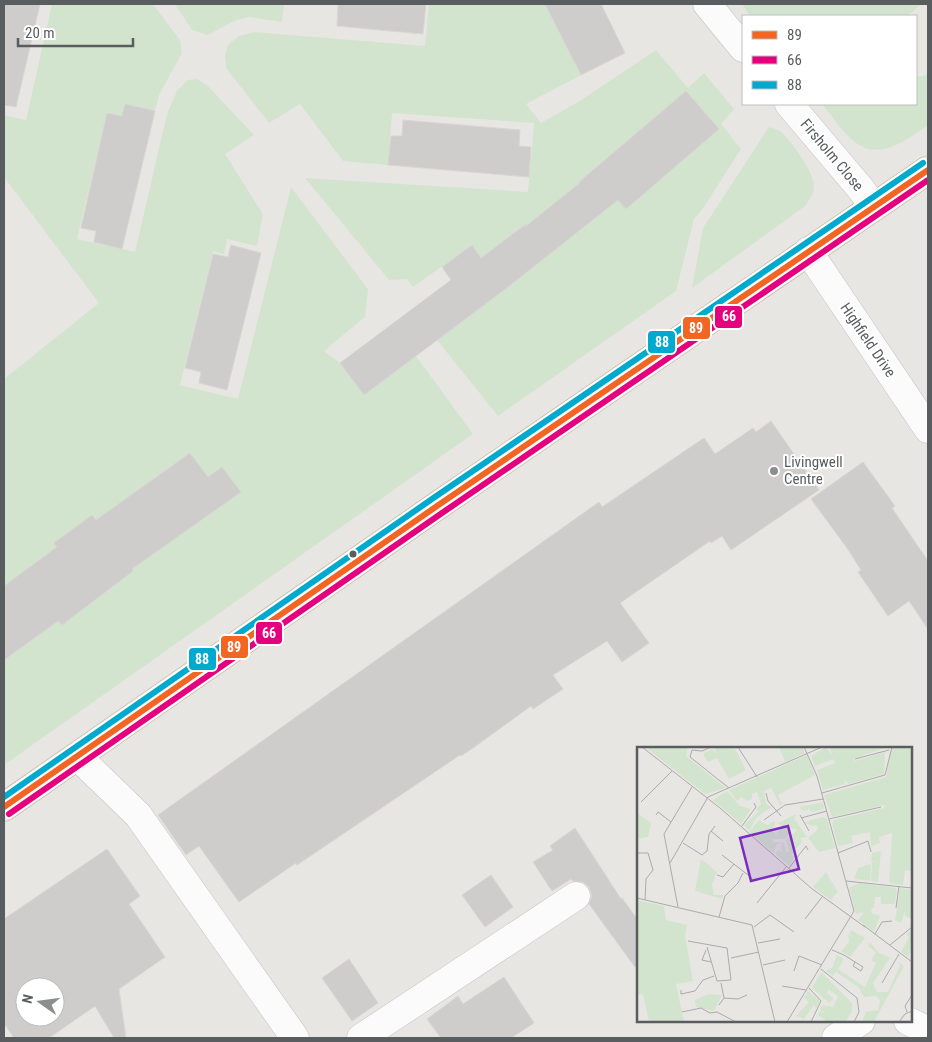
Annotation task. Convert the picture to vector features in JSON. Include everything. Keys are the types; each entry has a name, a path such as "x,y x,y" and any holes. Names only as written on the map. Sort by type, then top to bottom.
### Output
{"highway":[{"path":"4,807 437,506 928,170"}],"street":[{"path":"707,4 742,47"},
{"name":"Firsholm Close","path":"790,105 860,188 874,208"},
{"name":"Highfield Drive","path":"808,251 928,428"},
{"path":"78,757 138,815 295,1038"},
{"path":"361,1038 576,896"},
{"path":"836,1038 860,1022"}],"green space":[{"path":"52,4 153,4 180,40 182,53 159,95 155,111 125,104 122,116 107,113 77,239 135,252 167,114 177,91 187,80 197,79 208,86 254,135 225,154 263,214 257,246 227,239 224,254 213,251 180,385 238,399 291,187 368,289 365,317 324,351 340,363 364,395 416,356 473,434 4,765 4,379 99,303 4,177 4,115 26,120"},
{"path":"175,4 284,4 282,22 249,17 234,21 208,35 192,30"},
{"path":"429,4 545,4 581,75 526,104 541,123 578,102 656,50 688,88 704,73 734,109 721,124 741,149 704,207 694,219 676,291 498,416 437,340 482,259 472,245 413,287 407,279 389,280 305,178 528,192 534,123 392,113 388,165 343,161 300,104 269,123 226,68 225,56 228,45 239,36 254,32 425,46"},
{"path":"742,4 922,4 908,15 749,15"},
{"path":"928,75 928,125 902,142 883,149 864,148 855,142 841,129 823,105 917,105 917,77"},
{"path":"769,127 780,131 807,166 813,181 812,195 805,206 692,288 703,228"}],"building":[{"path":"4,4 40,4 16,107 4,105"},
{"path":"338,4 426,4 423,34 337,26"},
{"path":"545,4 601,4 625,53 581,75"},
{"path":"686,91 719,129 626,209 618,200 508,287 364,395 340,363 451,280 442,267 472,245 481,258 526,224 525,227 581,182 579,182"},
{"path":"125,104 155,111 122,249 94,242 96,231 81,228 107,113 122,116"},
{"path":"403,120 520,130 519,146 531,147 529,177 388,165 391,136 402,136"},
{"path":"231,245 261,253 227,390 199,383 201,372 185,368 213,254 228,257"},
{"path":"771,421 819,490 731,550 722,536 711,543 710,541 620,603 649,643 622,662 607,641 553,675 563,689 533,709 531,706 473,748 239,902 199,846 186,855 158,815 599,502 602,507 704,438 715,454 753,428 756,432"},
{"path":"190,453 208,477 222,467 241,492 132,569 133,571 62,625 58,621 4,660 4,586 57,547 54,543 92,515 96,520"},
{"path":"863,462 895,506 892,508 928,561 928,629 909,601 888,616 858,572 861,570 847,548 811,499"},
{"path":"575,828 621,899 637,919 637,966 635,967 589,904 592,896 589,887 583,882 571,879 552,891 533,862 553,850 550,846"},
{"path":"107,849 140,896 129,904 165,957 119,989 126,1038 114,1038 95,1006 65,1027 65,977 15,977 15,1027 65,1027 49,1038 14,1038 4,1023 4,919"},
{"path":"491,875 513,907 485,927 462,895"},
{"path":"349,959 378,1003 352,1021 322,978"},
{"path":"504,977 534,1023 511,1038 441,1038 427,1019 458,996 463,1004"}],"transit line":[{"name":"88","path":"4,797 432,499 923,163"},
{"name":"89","path":"4,807 437,506 928,170"},
{"name":"66","path":"9,814 442,513 928,180"}],"place":[{"name":"Livingwell Centre","path":"774,471"}]}
